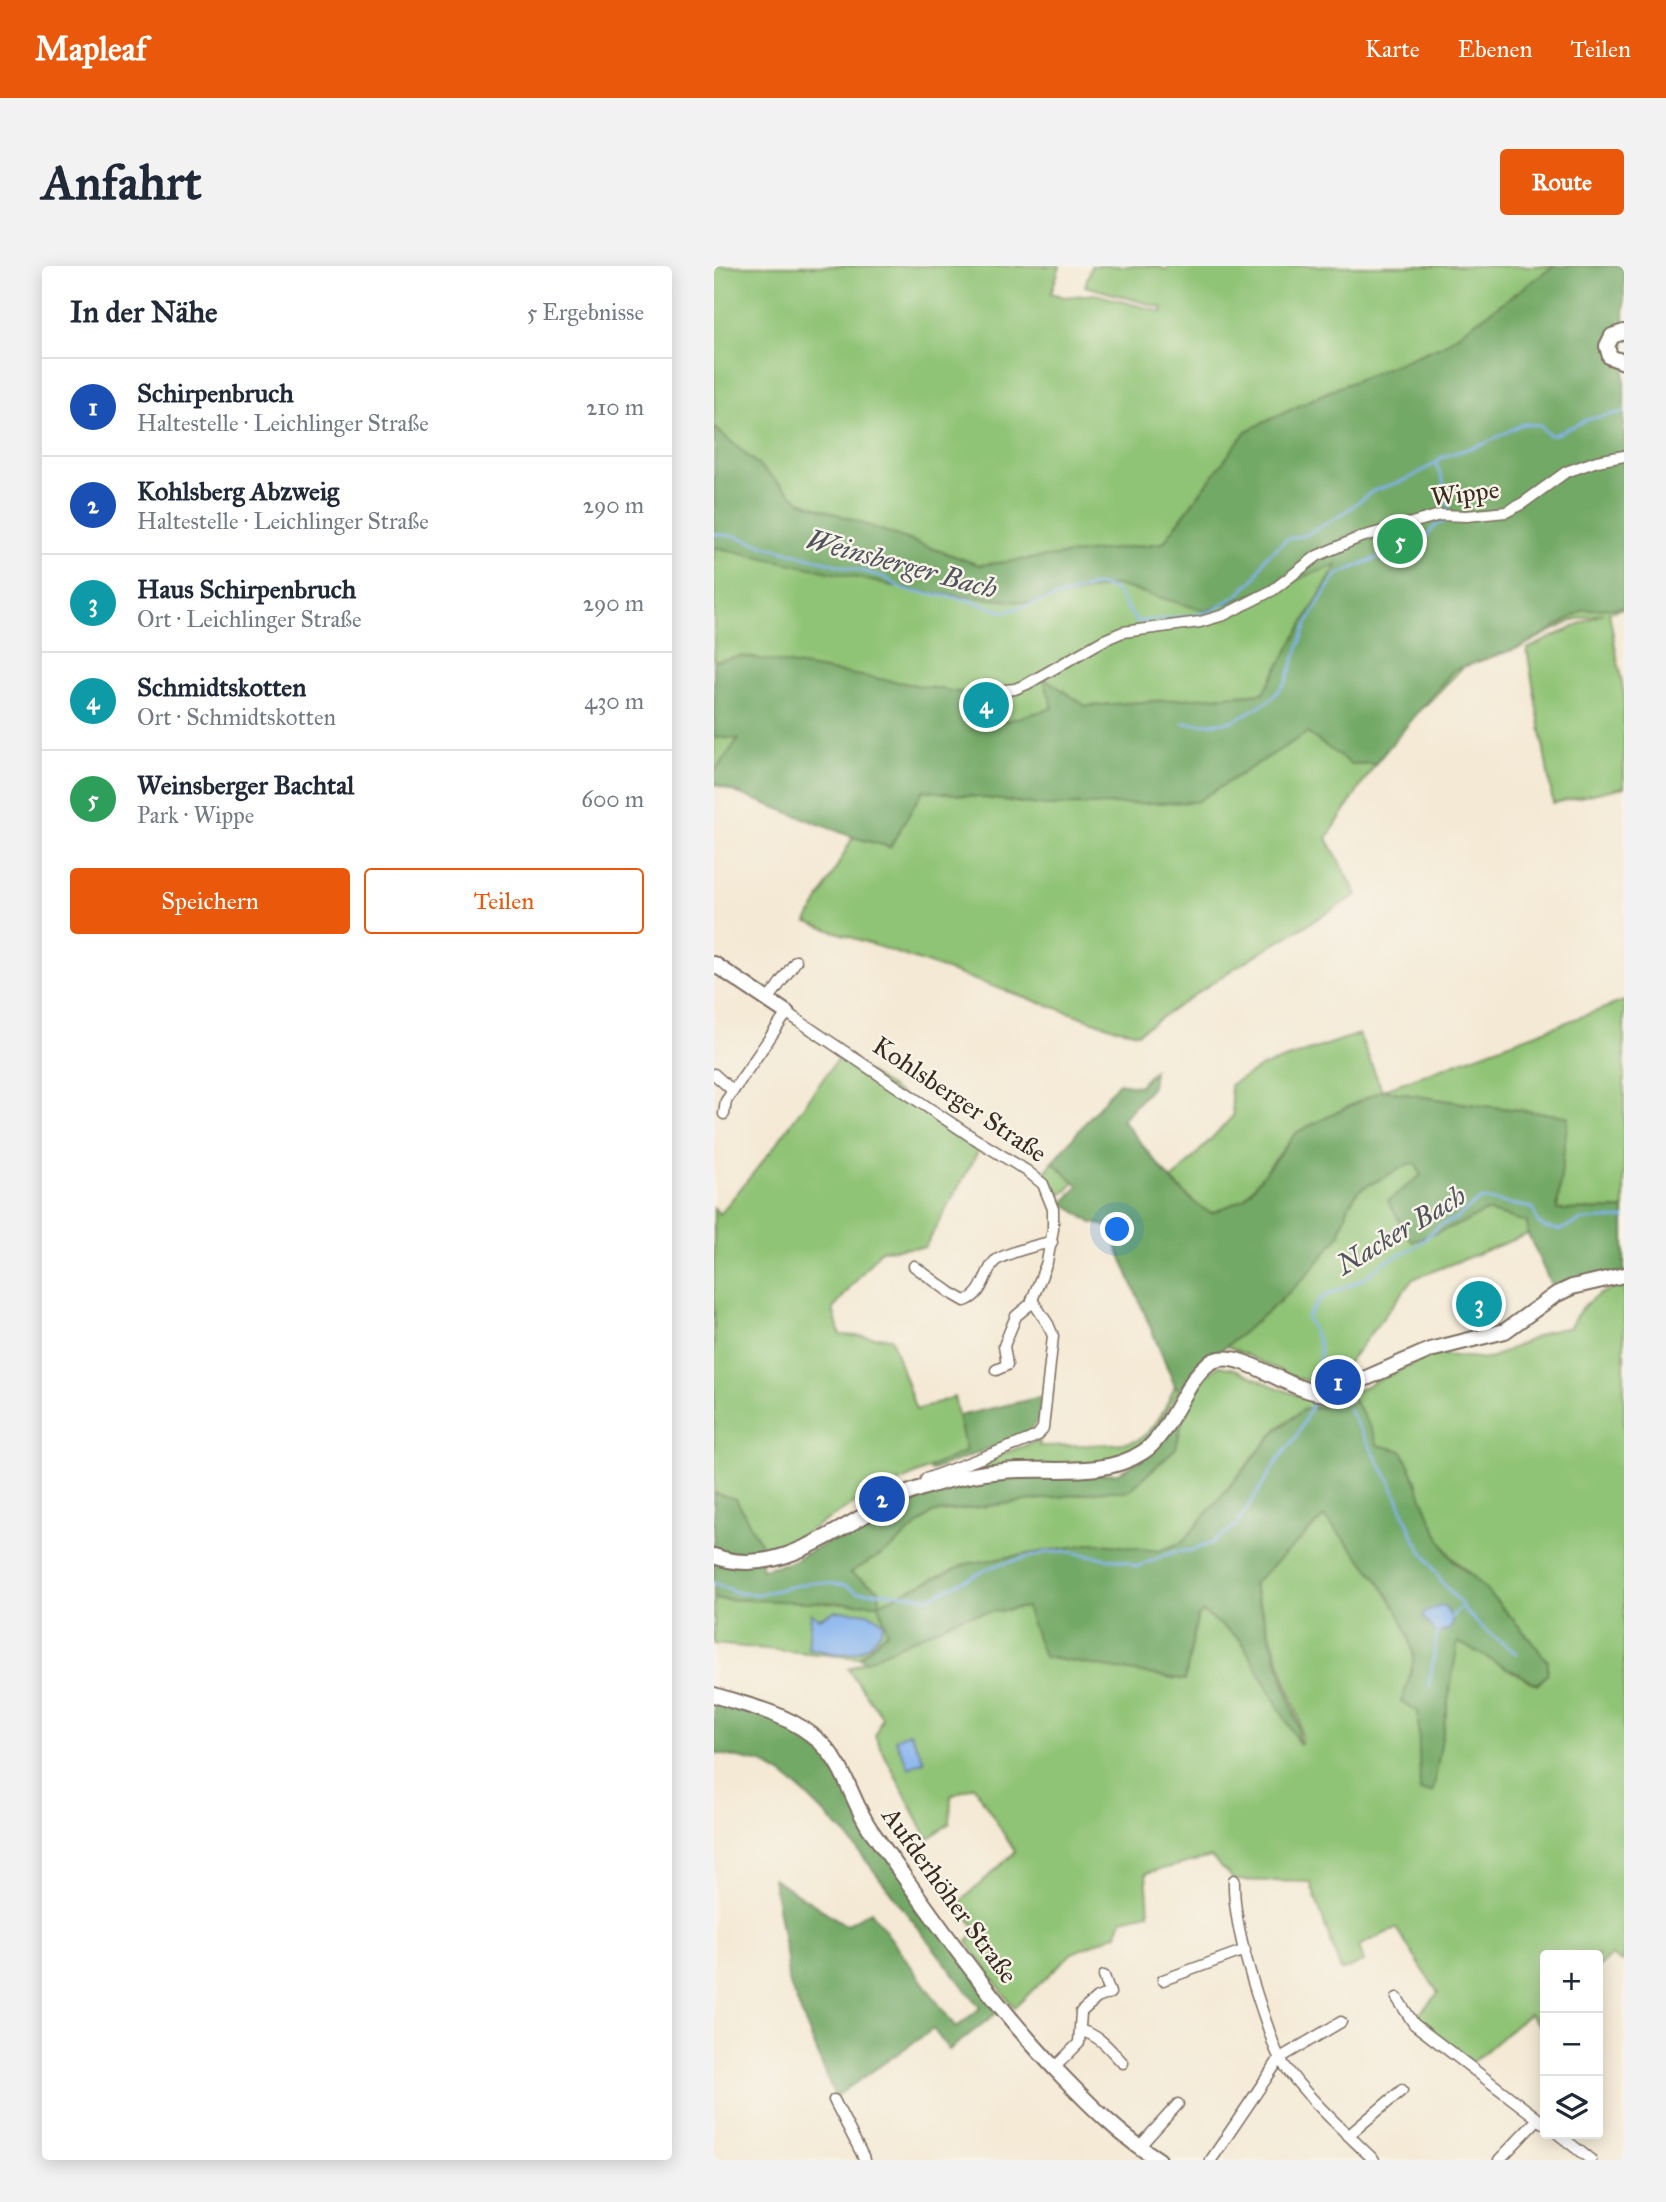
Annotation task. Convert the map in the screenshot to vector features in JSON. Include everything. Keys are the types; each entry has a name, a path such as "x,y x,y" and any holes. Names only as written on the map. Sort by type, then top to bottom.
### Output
{"main road":[{"path":"1624,332 1612,336 1607,346 1610,357 1624,362"},
{"name":"Kohlsberger Straße","path":"714,964 787,1013"},
{"path":"714,1556 749,1563 782,1557 923,1487 967,1476 1003,1471 1088,1469 1129,1460 1147,1450 1164,1433 1194,1379 1214,1361 1223,1359 1238,1362 1289,1384 1330,1394 1430,1350 1505,1331 1555,1295 1572,1287 1624,1275"},
{"name":"Aufderhöher Straße","path":"714,1695 786,1718 822,1743 845,1779 862,1815 1011,2022 1104,2119 1159,2160"}],"street":[{"name":"Wippe","path":"986,692 1015,689 1027,684 1116,634 1215,618 1273,590 1317,556 1358,538 1440,515 1467,516 1506,512 1566,472 1597,461 1624,456"},
{"path":"768,1000 796,961"},
{"path":"724,1114 726,1101 787,1013"},
{"name":"Kohlsberger Straße","path":"787,1013 971,1137 1037,1178 1045,1187 1053,1209 1052,1242 1033,1302"},
{"path":"714,1074 733,1091"},
{"path":"914,1266 965,1301 981,1289 996,1261 1024,1248 1052,1242"},
{"path":"923,1487 926,1479 1028,1440 1041,1432 1052,1336 1048,1324 1033,1302 1016,1316 1004,1346 1007,1365 996,1370"},
{"path":"1234,1880 1245,1950 1280,2059 1299,2083 1374,2160"},
{"path":"1163,1980 1245,1950"},
{"path":"1054,2067 1078,2046 1081,2012 1097,1998 1110,1993 1104,1976"},
{"path":"1397,1998 1414,2024 1540,2119"},
{"path":"1211,2160 1280,2059 1341,2022"},
{"path":"1081,2031 1098,2038 1123,2063"},
{"path":"1349,2135 1402,2090"},
{"path":"834,2100 865,2160"},
{"path":"1139,2147 1178,2104"},
{"path":"1499,2160 1540,2123"},
{"path":"1564,2139 1591,2160"}],"green space":[{"path":"714,266 1060,266 1051,293 1064,297 1095,294 1162,312 1163,308 1085,286 1091,266 1155,266 1167,270 1169,266 1624,266 1624,608 1609,612 1624,695 1624,787 1553,803 1527,649 1603,613 1574,620 1524,645 1463,667 1427,704 1351,764 1376,763 1327,838 1357,895 1233,969 1138,1033 1111,1027 807,922 853,837 890,847 923,790 1046,806 714,725 714,449 727,476 979,565 799,501 714,427","holes":["1186,512 1166,560 1116,549 1163,543"]},
{"path":"1554,266 1624,266 1624,607 1584,610 1521,647 1453,670 1376,763 1351,764 1307,733 1196,802 1046,806 923,790 890,847 853,837 714,784 714,772 739,739 714,737 714,661 742,656 970,694 984,727 1053,708 1043,677 1086,706 1263,693 1337,565 1206,611 1116,585 1030,603 921,592 714,547 714,427 800,501 979,565 1163,543 1246,431 1325,393 1443,345"},
{"path":"714,737 739,738 714,772"},
{"path":"1624,1001 1624,1209 1557,1210 1567,1116 1382,1090"},
{"path":"1359,1034 1382,1090 1297,1132 1244,1199 1224,1209 1212,1213 1200,1208 1172,1180 1233,1116 1230,1085 1261,1067"},
{"path":"841,1054 980,1148 925,1247 881,1250 833,1309 840,1335 891,1338 916,1410 954,1397 966,1451 863,1499 789,1542 762,1547 736,1499 714,1493 714,1208 720,1214 772,1150"},
{"path":"1154,1070 1152,1087 1122,1120 1176,1185 1200,1207 1212,1213 1244,1199 1297,1132 1382,1090 1568,1116 1557,1210 1624,1209 1624,1272 1552,1287 1528,1234 1527,1222 1486,1211 1412,1242 1388,1201 1421,1175 1416,1164 1409,1164 1359,1190 1349,1205 1339,1236 1307,1275 1227,1346 1200,1362 1180,1389 1175,1386 1108,1226 1092,1223 1063,1203 1079,1186 1053,1162 1118,1083 1139,1086"},
{"path":"1053,1162 1074,1182 1059,1196 1042,1176"},
{"path":"1409,1164 1416,1164 1421,1175 1465,1222 1485,1210 1527,1222 1528,1234 1413,1279 1336,1378 1325,1386 1296,1378 1227,1346 1339,1236 1349,1205 1359,1190"},
{"path":"1624,1286 1624,1960 1622,1962 1611,1955 1603,1964 1603,1950 1540,1950 1540,2026 1529,2014 1473,2062 1414,2020 1438,1993 1396,1928 1359,1946 1364,1962 1341,1971 1310,1882 1234,1880 1211,1857 1146,1873 1149,1913 1122,1919 1117,1934 1072,1953 1014,2008 967,1942 978,1930 957,1905 1015,1852 974,1786 951,1796 950,1823 928,1839 875,1736 882,1717 848,1669 965,1615 1026,1607 1045,1657 1185,1679 1197,1618 1202,1611 1241,1640 1301,1745 1300,1722 1253,1583 1324,1517 1363,1560 1458,1641 1537,1685 1547,1675 1548,1661 1475,1578 1451,1557 1429,1522 1414,1475 1402,1451 1378,1446 1349,1394 1434,1354 1489,1359 1546,1332 1570,1327 1591,1299"},
{"path":"1219,1366 1235,1369 1326,1406 1304,1409 1277,1429 1183,1542 1160,1551 1133,1549 887,1632 859,1658 714,1644 714,1599 879,1603 849,1573 889,1550 932,1513 1105,1491 1129,1491 1176,1448 1185,1409 1204,1377"},
{"path":"1175,1386 1180,1389 1150,1439 1128,1454 1105,1463 966,1470 966,1467 1040,1440 1039,1446 1107,1444 1138,1440 1156,1423"},
{"path":"1041,1397 1039,1417 1029,1433 931,1471 930,1467 966,1451 958,1416"},
{"path":"1355,1402 1378,1445 1402,1451 1442,1543 1452,1559 1477,1580 1548,1662 1547,1675 1537,1684 1458,1642 1433,1792 1420,1791 1418,1711 1401,1702 1413,1659 1408,1635 1390,1598 1378,1581 1324,1517 1253,1584 1298,1725 1298,1742 1241,1640 1203,1612 1197,1617 1185,1680 1044,1657 1026,1607 963,1616 867,1661 859,1658 887,1632 879,1604 714,1599 714,1493 736,1499 762,1547 761,1569 788,1563 897,1506 911,1504 927,1494 955,1483 1118,1473 1157,1446 1185,1409 1176,1448 1129,1491 1105,1491 932,1513 889,1550 850,1573 879,1589 880,1603 966,1564 1095,1543 1159,1551 1183,1542 1277,1430 1304,1409"},
{"path":"714,1702 779,1721 813,1740 998,2012 949,2050 933,2029 835,2097 788,1980 773,1878 846,1925 871,1911 956,2028 980,2008 847,1836 805,1794 784,1776 762,1763 714,1753"}],"water":[{"path":"1445,1606 1453,1622 1450,1629 1437,1634 1423,1617 1424,1613"},
{"path":"835,1611 874,1615 883,1623 882,1629 872,1642 857,1652 841,1654 808,1648 811,1613 819,1618"},
{"path":"910,1732 924,1761 909,1768 895,1739"}],"waterway":[{"name":"Weinsberger Bach","path":"714,534 736,536 884,577 904,590 966,599 1005,612 1098,585 1115,590 1137,622 1196,615 1212,611 1238,595 1256,577 1265,558 1287,539 1306,535 1341,515 1373,491 1408,479 1442,457 1486,443 1522,424 1539,425 1549,435 1554,435 1589,419 1624,412"},
{"path":"1436,464 1443,480 1449,508"},
{"path":"1183,723 1233,721 1270,700 1286,682 1307,624 1337,575 1395,550 1424,543 1434,527 1451,520"},
{"name":"Nacker Bach","path":"1313,1381 1320,1348 1307,1317 1321,1298 1363,1279 1383,1263 1417,1246 1439,1226 1455,1219 1478,1201 1483,1199 1533,1208 1537,1221 1544,1227 1560,1230 1582,1220 1624,1218"},
{"name":"Nacker Bach","path":"714,1583 738,1593 759,1594 812,1582 845,1585 857,1592 897,1593 928,1598 994,1566 1048,1552 1065,1551 1127,1562 1136,1567 1174,1552 1193,1550 1212,1543 1237,1525 1280,1457 1297,1436 1312,1405 1311,1398"},
{"path":"1342,1398 1344,1402"},
{"path":"1348,1408 1392,1485 1414,1538 1442,1582 1463,1606 1450,1618"},
{"path":"1464,1608 1481,1626 1516,1653"},
{"path":"1429,1686 1438,1630"}],"place":[{"name":"Weinsberger Bachtal","path":"1400,541"},
{"name":"Schmidtskotten","path":"986,705"},
{"name":"Haus Schirpenbruch","path":"1479,1304"},
{"name":"Schirpenbruch","path":"1338,1382"},
{"name":"Kohlsberg Abzweig","path":"882,1499"}]}
